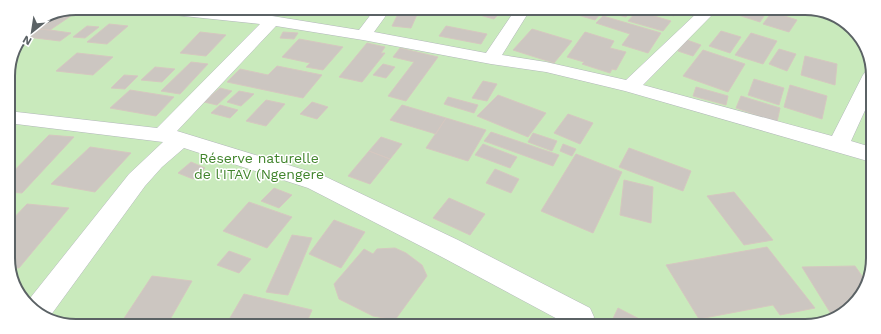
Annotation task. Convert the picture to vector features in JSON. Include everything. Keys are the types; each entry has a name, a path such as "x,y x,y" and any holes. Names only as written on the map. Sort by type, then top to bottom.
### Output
{"street":[{"path":"242,15 491,59 546,67 630,87 866,152"},
{"path":"362,35 379,15"},
{"path":"491,59 520,15"},
{"path":"630,87 704,15"},
{"path":"40,307 137,180 154,162 171,137 272,21"},
{"path":"839,144 866,88"},
{"path":"15,118 171,137 214,148 316,182 479,264 580,317 579,319"}],"green space":[{"name":"Réserve naturelle de l'ITAV (Ngengere","path":"805,15 825,18 839,25 845,30 858,45 864,60 866,76 866,258 863,278 853,295 836,311 825,316 809,319 76,319 56,316 42,309 30,298 21,285 16,270 15,72 21,49 28,39 45,23 64,16"}],"building":[{"path":"72,15 50,30 38,29 50,21 64,16"},
{"path":"398,15 417,15 411,28 392,26"},
{"path":"480,15 498,15 494,19"},
{"path":"578,15 599,15 595,20"},
{"path":"633,15 651,15 671,21 663,31 628,21"},
{"path":"738,15 764,16 760,22"},
{"path":"770,15 781,15 797,20 789,32 763,24"},
{"path":"603,16 661,33 648,53 622,45 630,34 596,23"},
{"path":"109,24 128,26 107,44 87,42"},
{"path":"87,26 99,27 85,38 73,37"},
{"path":"446,26 487,34 481,44 439,36"},
{"path":"38,29 71,33 60,41 30,37"},
{"path":"532,29 572,41 554,63 513,50"},
{"path":"721,31 741,37 730,53 709,46"},
{"path":"200,32 226,35 206,56 180,53"},
{"path":"283,32 298,33 294,39 280,38"},
{"path":"585,32 614,41 610,48 626,52 616,70 612,69 610,73 582,64 584,62 567,57"},
{"path":"751,33 777,41 763,64 735,55"},
{"path":"299,39 343,47 323,70 306,67 310,63 282,57"},
{"path":"687,40 701,45 693,56 678,51"},
{"path":"367,43 385,47 381,53 385,53 362,82 339,77"},
{"path":"400,48 438,57 406,101 388,96 414,62 393,57"},
{"path":"779,49 796,54 787,71 769,64"},
{"path":"703,50 745,64 728,92 683,76"},
{"path":"77,53 113,57 93,75 56,71"},
{"path":"805,56 837,64 835,85 801,75"},
{"path":"191,62 208,64 180,94 161,91"},
{"path":"383,64 395,67 386,78 373,75"},
{"path":"277,66 322,75 303,98 227,82 240,69 268,75"},
{"path":"155,67 175,69 162,82 141,80"},
{"path":"124,75 138,76 125,89 111,88"},
{"path":"754,79 784,88 779,105 748,95"},
{"path":"483,81 497,84 487,101 472,98"},
{"path":"790,85 827,96 822,119 784,107"},
{"path":"696,87 728,96 726,105 693,96"},
{"path":"220,88 232,91 217,105 204,102"},
{"path":"130,90 174,97 156,116 110,108"},
{"path":"239,91 254,94 241,106 227,102"},
{"path":"498,95 546,113 528,137 477,116"},
{"path":"741,96 780,108 777,122 736,108"},
{"path":"448,97 478,105 474,113 444,104"},
{"path":"266,100 285,104 266,126 246,121"},
{"path":"312,102 328,107 317,119 300,114"},
{"path":"220,105 238,110 230,118 211,113"},
{"path":"402,105 446,118 436,134 390,120"},
{"path":"568,114 593,123 580,144 554,133"},
{"path":"446,118 486,130 468,161 426,148"},
{"path":"491,132 559,155 553,166 484,141"},
{"path":"533,133 557,141 552,151 528,142"},
{"path":"49,135 74,137 22,193 15,192 15,170"},
{"path":"381,137 402,144 390,159 369,151"},
{"path":"483,144 517,157 510,168 475,155"},
{"path":"563,144 576,149 572,156 560,151"},
{"path":"90,147 131,153 95,192 51,184"},
{"path":"629,148 691,171 683,191 619,167"},
{"path":"369,151 390,159 370,184 348,176"},
{"path":"576,154 622,172 593,233 541,211"},
{"path":"191,162 205,168 193,179 178,173"},
{"path":"495,169 519,179 511,193 486,183"},
{"path":"624,180 653,187 651,223 620,215"},
{"path":"274,188 292,195 279,208 261,201"},
{"path":"734,192 773,240 744,245 707,196"},
{"path":"449,198 485,214 470,235 433,218"},
{"path":"249,202 292,217 267,248 223,231"},
{"path":"27,204 69,208 19,268 16,268 15,258 15,217"},
{"path":"334,220 365,232 341,268 309,254"},
{"path":"292,235 312,238 288,295 266,292"},
{"path":"767,247 815,308 780,315 773,305 699,319 666,265"},
{"path":"395,248 406,253 422,265 427,276 396,319 373,316 339,299 334,284 364,249 373,254 377,249"},
{"path":"229,251 251,259 239,273 217,265"},
{"path":"855,266 863,278 860,285 848,301 831,313 802,267"},
{"path":"152,276 192,281 170,319 124,319"},
{"path":"244,294 312,310 308,319 229,319"},
{"path":"618,308 639,319 613,319"}]}
